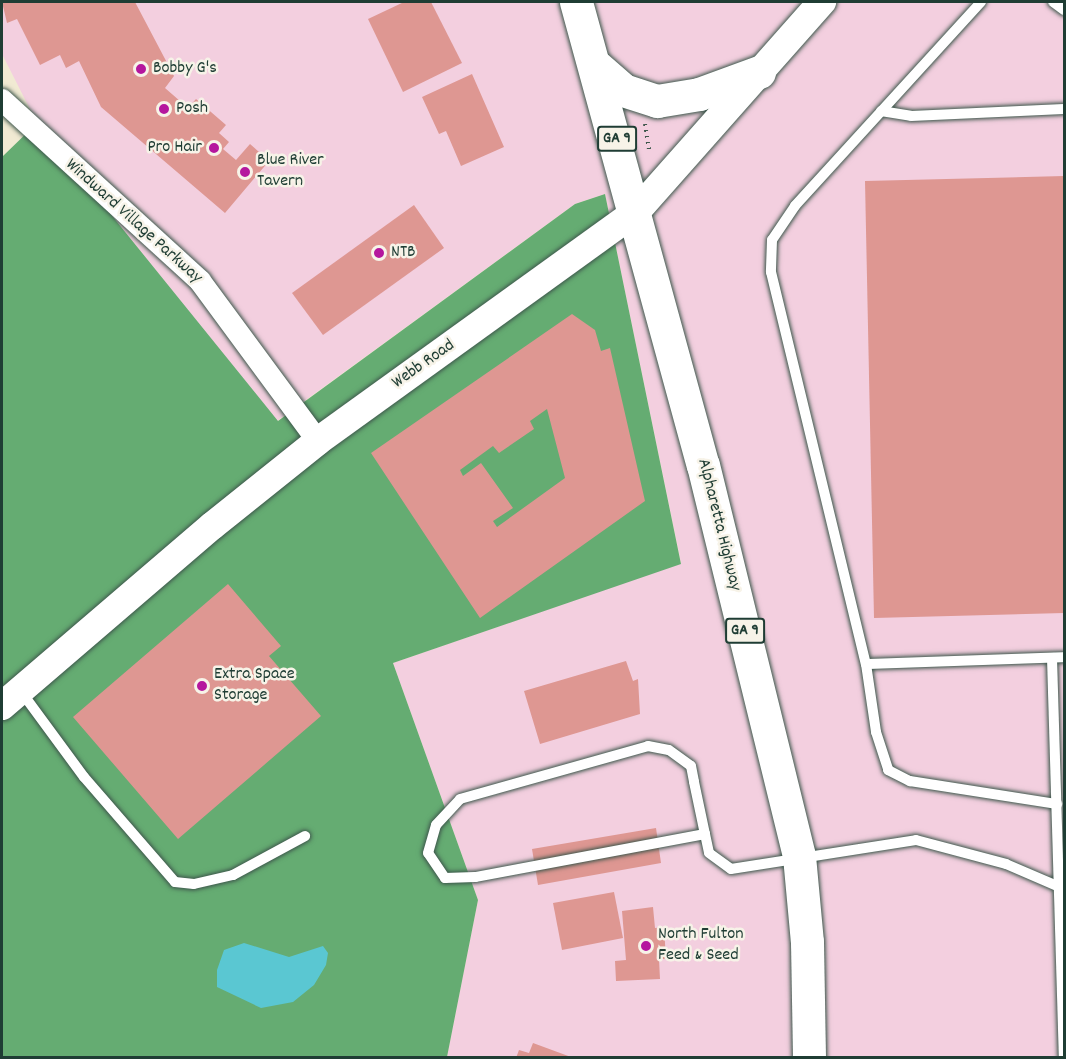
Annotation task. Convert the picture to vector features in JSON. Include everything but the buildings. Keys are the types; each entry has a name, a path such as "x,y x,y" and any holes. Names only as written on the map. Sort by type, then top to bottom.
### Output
{"main road":[{"name":"Alpharetta Highway","path":"576,2 597,67 636,212 750,651 799,856 807,942 809,1058"},
{"path":"597,67 623,90 657,101 699,94 759,72"}],"street":[{"name":"Webb Road","path":"11,698 212,526 318,441 636,212 822,2"},
{"name":"Windward Village Parkway","path":"2,100 200,281 318,441"}],"lane":[{"path":"981,2 795,206 772,240 771,272 866,664 876,732 888,770 910,781 1057,804"},
{"path":"1053,2 1065,10"},
{"path":"881,111 911,116 1065,109"},
{"path":"1052,657 1062,889 1064,1058"},
{"path":"866,664 1065,657"},
{"path":"11,698 176,882 194,884 233,875 305,837"},
{"path":"705,834 475,877 445,878 428,853 436,825 460,799 648,746 669,750 691,765 709,853 731,868 916,840 1006,864 1062,889"}],"path":[{"path":"645,119 649,150"}],"shaded area":[{"path":"2,2 1064,2 1064,1057 447,1057 478,900 393,663 681,563 605,194 575,204 277,421 37,123 2,54"}],"green space":[{"path":"37,123 278,421 575,204 605,194 681,564 393,663 478,900 447,1057 2,1058 2,157"}],"water":[{"path":"244,943 289,957 323,946 328,953 326,965 314,985 293,1002 261,1008 217,987 217,970 224,950"}],"place":[{"name":"Bobby G's","path":"141,69"},
{"name":"Posh","path":"164,109"},
{"name":"Pro Hair","path":"214,148"},
{"name":"Blue River Tavern","path":"245,172"},
{"name":"NTB","path":"379,253"},
{"name":"Extra Space Storage","path":"202,686"},
{"name":"North Fulton Feed & Seed","path":"646,946"}]}
